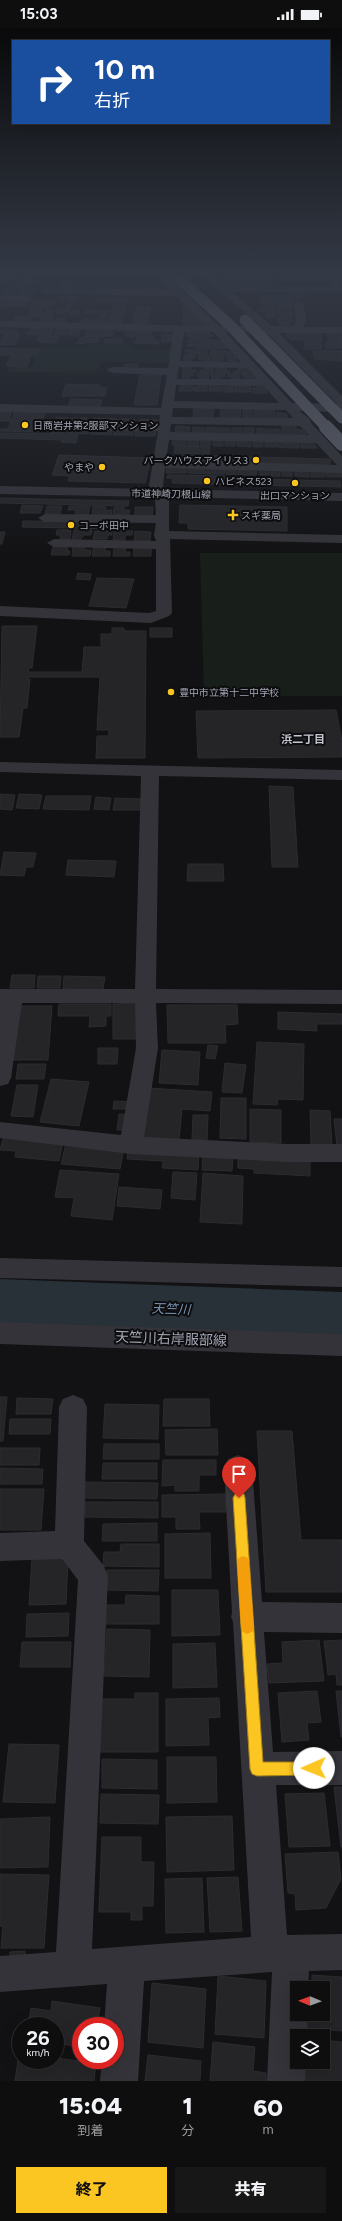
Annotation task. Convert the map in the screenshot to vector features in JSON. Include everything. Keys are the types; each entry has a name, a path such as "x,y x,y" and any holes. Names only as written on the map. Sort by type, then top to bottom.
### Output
{"highway":[{"path":"268,366 342,444"},
{"path":"290,366 342,418"}],"street":[{"path":"0,612 151,618 164,613 162,494 156,486 174,366"},
{"path":"173,372 242,366"},
{"path":"252,366 306,422 342,463"},
{"path":"305,366 342,403"},
{"path":"112,370 173,372 267,383"},
{"path":"74,426 165,420 290,406 342,408"},
{"path":"0,408 165,420 320,439"},
{"path":"165,420 306,422"},
{"path":"159,464 342,469"},
{"name":"市道神崎刀根山線","path":"0,490 342,497"},
{"path":"45,518 162,520"},
{"path":"54,543 162,540 342,539"},
{"path":"0,767 342,775"},
{"path":"131,1145 146,1048 145,997 150,771"},
{"path":"0,1078 7,996 342,997"},
{"path":"0,1130 131,1145 288,1153 342,1153"},
{"path":"0,1268 342,1277"},
{"name":"天竺川右岸服部線","path":"0,1333 342,1345"},
{"path":"73,1407 69,1545 93,1576 73,1968"},
{"path":"238,1468 246,1618 257,1769 281,1954 286,2081"},
{"path":"0,1547 69,1545"},
{"path":"246,1618 342,1618"},
{"path":"257,1769 342,1768"},
{"path":"0,1974 281,1954 342,1952"},
{"path":"119,2081 127,1964"}],"shaded area":[{"path":"100,366 95,373 8,372 9,367"},
{"path":"200,553 342,553 342,696 204,696"}],"building":[{"path":"6,366 27,366 27,367"},
{"path":"125,366 138,366 137,369 124,369"},
{"path":"183,366 191,367 190,370 196,370 196,372 182,372"},
{"path":"204,367 213,368 213,372 200,372 200,370 204,370"},
{"path":"216,367 226,367 226,370 229,371 229,373 216,372"},
{"path":"238,368 247,369 250,374 233,373 234,371 238,371"},
{"path":"183,373 193,373 193,376 190,376 189,378 182,378"},
{"path":"197,373 209,373 208,380 200,378 197,376"},
{"path":"211,373 224,373 225,377 219,377 219,380 215,380 212,379"},
{"path":"228,374 239,374 239,380 232,380 232,377 228,377"},
{"path":"242,374 250,374 254,376 255,380 247,380 247,377 243,377"},
{"path":"140,375 161,375 157,405 134,405"},
{"path":"66,384 100,385 99,387 107,388 105,396 62,396"},
{"path":"181,384 193,387 192,391 179,391"},
{"path":"199,384 207,384 207,391 194,391 194,387 199,387"},
{"path":"210,384 217,384 217,387 222,387 221,391 209,391"},
{"path":"239,384 247,384 247,387 251,387 251,392 239,392"},
{"path":"229,385 237,385 237,392 223,392 223,387 229,387"},
{"path":"258,385 264,385 267,393 253,393 253,388 258,388"},
{"path":"71,399 102,400 100,407 68,406"},
{"path":"194,407 214,407 213,418 193,418"},
{"path":"221,408 231,408 230,418 220,418"},
{"path":"232,408 241,409 240,418 232,418"},
{"path":"243,409 252,409 252,418 243,418"},
{"path":"254,409 264,409 264,419 254,419"},
{"name":"日商岩井第2服部マンション","path":"0,410 12,411 9,419 12,419 15,411 45,412 38,432 0,431 1,429 8,429 11,421 0,421"},
{"path":"265,410 275,410 275,419 266,419"},
{"path":"277,412 287,414 287,419 277,419"},
{"path":"56,417 68,418 67,424 54,424"},
{"path":"71,418 87,418 85,423 70,423"},
{"path":"94,418 117,419 116,423 100,423 101,420 94,420"},
{"path":"119,419 135,419 134,423 118,423"},
{"path":"140,419 158,420 157,425 139,424"},
{"path":"282,423 296,423 296,428 282,428"},
{"path":"53,426 67,428 65,434 51,433"},
{"path":"176,426 190,427 189,433 175,431"},
{"path":"193,427 205,428 205,433 192,433"},
{"path":"207,427 218,428 217,434 206,433"},
{"path":"219,428 230,428 230,434 219,434"},
{"path":"232,428 242,428 242,434 232,434"},
{"path":"244,428 254,428 254,434 244,434"},
{"path":"257,428 267,429 267,435 257,434"},
{"path":"69,429 89,429 88,434 68,433"},
{"path":"91,429 112,430 111,435 90,434"},
{"path":"268,429 279,429 279,435 269,435"},
{"path":"281,429 291,429 292,435 281,435"},
{"path":"293,429 303,430 303,432 306,432 306,436 293,435"},
{"path":"114,430 134,431 133,435 113,435"},
{"path":"136,430 156,431 155,436 135,436"},
{"path":"0,433 78,434 76,443 61,442 62,440 0,438"},
{"path":"173,438 187,439 186,446 172,445"},
{"path":"189,438 199,439 198,446 188,446"},
{"path":"201,439 211,439 210,446 200,446"},
{"path":"213,439 223,440 223,446 213,446"},
{"path":"225,440 236,440 235,446 225,446"},
{"path":"238,440 246,440 246,443 251,443 251,447 237,446"},
{"path":"253,441 263,441 263,447 253,447"},
{"path":"265,441 276,441 276,447 265,447"},
{"path":"277,441 288,442 287,448 277,447"},
{"path":"289,441 299,442 299,448 289,448"},
{"path":"301,442 313,442 317,448 301,448"},
{"path":"175,446 210,447 209,454 174,453"},
{"name":"やまや","path":"59,455 151,458 145,483 68,481 70,476 52,475"},
{"name":"パークハウスアイリス3","path":"182,455 330,459 330,465 182,460"},
{"path":"167,467 187,467 186,473 166,473"},
{"path":"189,467 213,467 213,474 188,473"},
{"path":"215,467 225,468 224,474 214,474"},
{"path":"226,468 236,468 236,475 226,474"},
{"path":"238,468 257,469 256,475 238,475"},
{"path":"260,469 269,469 269,475 260,475"},
{"path":"271,469 280,469 280,476 271,476"},
{"path":"282,470 292,470 292,476 282,476"},
{"path":"295,470 309,470 309,477 295,476"},
{"path":"311,471 325,471 325,477 311,477"},
{"path":"326,472 342,473 342,477 327,477"},
{"name":"ハピネス523","path":"168,475 227,476 227,478 243,478 242,485 172,483 173,478 167,478"},
{"name":"出口マンション","path":"249,479 340,481 341,487 249,485"},
{"path":"0,498 129,501 128,506 0,503"},
{"path":"22,505 43,506 40,513 20,513"},
{"name":"スギ薬局","path":"180,505 287,507 287,531 188,529 188,523 179,523"},
{"path":"47,506 62,506 60,514 45,514"},
{"path":"69,506 90,506 88,515 75,514 76,510 68,510"},
{"path":"93,506 106,507 105,510 112,510 111,515 92,515"},
{"path":"114,507 124,507 124,510 130,510 129,515 113,515"},
{"path":"135,507 153,507 152,516 135,516"},
{"name":"コーポ田中","path":"23,521 120,522 119,529 22,527"},
{"path":"57,530 71,530 70,539 60,539 61,535 56,535"},
{"path":"74,530 92,530 91,535 84,535 80,540 72,539"},
{"path":"95,531 112,531 112,535 108,535 107,539 93,539"},
{"path":"114,531 133,531 132,535 125,535 125,540 113,540"},
{"path":"135,531 151,532 150,541 134,541"},
{"path":"0,532 5,532 2,544 0,544"},
{"path":"94,545 106,546 105,551 110,551 110,556 92,556"},
{"path":"53,546 68,546 67,551 70,551 69,555 51,555"},
{"path":"73,546 85,546 85,550 91,550 90,556 72,556"},
{"path":"114,547 126,548 125,552 130,552 130,556 113,556"},
{"path":"134,547 151,547 151,556 133,556"},
{"path":"78,573 91,574 90,580 76,579"},
{"path":"97,578 134,579 126,608 89,606"},
{"path":"2,626 37,626 32,668 29,668 28,672 82,672 84,647 101,647 101,634 112,634 112,628 124,628 124,631 146,631 145,758 96,758 97,736 109,736 109,730 97,730 100,677 27,677 27,679 30,679 27,708 23,708 19,737 0,737"},
{"path":"150,628 172,628 172,637 150,637"},
{"path":"336,710 342,741 342,757 198,758 196,711"},
{"path":"269,786 293,787 298,867 272,867"},
{"path":"0,794 15,795 12,810 0,809"},
{"path":"19,794 42,795 39,809 16,808"},
{"path":"46,796 91,796 89,810 43,809"},
{"path":"96,797 111,798 109,810 94,809"},
{"path":"115,798 141,799 140,810 113,810"},
{"path":"4,852 36,853 33,867 26,867 24,876 0,875"},
{"path":"68,860 116,861 114,877 66,875"},
{"path":"188,864 223,864 224,881 187,881"},
{"path":"12,975 35,975 34,988 10,988"},
{"path":"38,976 61,976 60,988 37,988"},
{"path":"64,976 105,977 103,990 63,989"},
{"path":"140,1003 140,1039 113,1039 113,1004"},
{"path":"59,1004 111,1004 111,1016 106,1016 106,1026 89,1027 90,1016 58,1016"},
{"path":"167,1005 237,1005 238,1024 225,1025 226,1043 168,1043"},
{"path":"19,1006 52,1006 48,1060 13,1060"},
{"path":"278,1012 342,1014 342,1024 316,1024 317,1031 278,1029"},
{"path":"257,1042 304,1044 303,1100 278,1099 277,1105 253,1104"},
{"path":"208,1045 218,1046 215,1059 206,1058"},
{"path":"98,1048 118,1048 117,1064 98,1064"},
{"path":"162,1050 200,1052 198,1085 159,1083"},
{"path":"225,1063 246,1065 242,1093 222,1092"},
{"path":"18,1064 46,1064 44,1079 16,1079"},
{"path":"51,1079 89,1082 79,1126 40,1122"},
{"path":"17,1085 38,1085 33,1117 11,1116"},
{"path":"148,1088 212,1092 210,1111 182,1109 179,1140 141,1138"},
{"path":"221,1098 246,1098 246,1139 220,1138"},
{"path":"114,1101 132,1102 131,1109 113,1109"},
{"path":"250,1109 281,1110 281,1143 250,1142"},
{"path":"310,1110 330,1111 332,1145 311,1144"},
{"path":"119,1114 130,1115 128,1130 117,1130"},
{"path":"193,1115 208,1115 207,1140 192,1139"},
{"path":"334,1119 342,1119 342,1146 337,1146"},
{"path":"4,1135 63,1141 59,1161 15,1157 16,1151 0,1150"},
{"path":"66,1143 124,1148 120,1169 61,1164"},
{"path":"128,1149 199,1152 198,1170 162,1168 163,1161 127,1159"},
{"path":"203,1155 233,1156 232,1171 202,1170"},
{"path":"238,1156 310,1158 310,1176 254,1173 254,1169 238,1168"},
{"path":"60,1170 119,1174 112,1220 71,1216 74,1198 55,1197"},
{"path":"173,1172 197,1173 195,1200 171,1198"},
{"path":"203,1173 243,1176 242,1224 200,1222"},
{"path":"119,1187 162,1190 160,1209 117,1206"},
{"path":"0,1397 7,1397 3,1441 0,1441"},
{"path":"17,1398 53,1399 51,1414 16,1414"},
{"path":"164,1399 209,1399 210,1426 163,1426"},
{"path":"105,1404 159,1405 158,1439 103,1438"},
{"path":"10,1419 51,1419 50,1434 9,1434"},
{"path":"217,1429 218,1455 166,1455 165,1430"},
{"path":"257,1431 292,1431 301,1540 342,1540 342,1592 266,1592"},
{"path":"104,1444 159,1444 159,1459 103,1459"},
{"path":"0,1448 40,1448 39,1465 0,1465"},
{"path":"163,1460 216,1460 216,1475 199,1475 199,1491 175,1491 175,1485 162,1486"},
{"path":"103,1463 157,1463 157,1479 102,1479"},
{"path":"0,1468 43,1469 42,1484 0,1484"},
{"path":"84,1482 158,1483 157,1499 84,1498"},
{"path":"0,1489 44,1489 41,1530 0,1530"},
{"path":"225,1494 226,1512 199,1512 200,1529 176,1529 176,1517 162,1517 162,1495"},
{"path":"85,1502 158,1502 158,1518 85,1517"},
{"path":"157,1523 157,1541 102,1541 103,1524"},
{"path":"210,1533 211,1578 165,1578 165,1534"},
{"path":"121,1544 159,1544 159,1567 103,1566 104,1552 120,1552"},
{"path":"32,1558 68,1558 66,1604 29,1605"},
{"path":"107,1570 159,1570 158,1591 106,1590"},
{"path":"172,1590 218,1590 220,1635 172,1636"},
{"path":"126,1595 159,1596 159,1624 103,1624 104,1605 125,1605"},
{"path":"69,1613 68,1636 26,1637 27,1614"},
{"path":"107,1629 150,1630 149,1677 104,1676"},
{"path":"319,1640 324,1681 269,1683 267,1664 283,1663 282,1642"},
{"path":"342,1640 342,1685 337,1685 336,1674 328,1675 324,1641"},
{"path":"22,1642 71,1642 70,1667 20,1667"},
{"path":"215,1643 217,1687 173,1688 173,1644"},
{"path":"317,1691 321,1722 307,1723 309,1740 282,1742 278,1693"},
{"path":"336,1691 342,1691 342,1737 341,1737"},
{"path":"135,1693 158,1693 158,1752 98,1752 100,1699 135,1699"},
{"path":"219,1698 220,1717 208,1718 209,1745 166,1746 166,1699"},
{"path":"9,1744 59,1745 55,1803 3,1802"},
{"path":"167,1757 216,1757 217,1802 167,1803"},
{"path":"102,1759 157,1760 157,1789 102,1788"},
{"path":"334,1787 342,1787 342,1847 341,1847"},
{"path":"324,1793 330,1846 289,1847 285,1794"},
{"path":"101,1794 159,1795 158,1824 100,1823"},
{"path":"232,1816 234,1870 167,1872 166,1817"},
{"path":"50,1817 48,1867 0,1868 0,1819"},
{"path":"102,1837 141,1837 141,1862 154,1862 153,1906 142,1906 142,1920 131,1920 131,1912 99,1912"},
{"path":"338,1852 341,1879 326,1908 296,1910 295,1894 288,1893 285,1854"},
{"path":"0,1874 49,1875 44,1948 1,1948 3,1926 0,1926"},
{"path":"238,1877 242,1931 210,1932 207,1878"},
{"path":"202,1878 204,1932 166,1933 165,1879"},
{"path":"25,1951 25,1960 10,1961 10,1952"},
{"path":"312,1975 342,1977 342,2031 307,2028 307,2021 330,2021 330,1981 312,1981"},
{"path":"218,1976 266,1981 264,2038 215,2034"},
{"path":"152,1983 206,1989 203,2048 148,2042"},
{"path":"52,2001 100,2008 98,2017 72,2017 72,2046 64,2044 64,2017 30,2017 31,2008 51,2011"},
{"path":"330,2041 342,2042 342,2081 302,2081 303,2069 330,2069"},
{"path":"213,2042 255,2047 253,2071 266,2073 266,2081 210,2081"},
{"path":"148,2055 201,2061 200,2081 145,2081"},
{"path":"64,2059 72,2060 72,2069 95,2069 94,2081 15,2081 17,2069 64,2069"}],"waterway":[{"name":"天竺川","path":"0,1302 342,1315"}],"slow traffic":[{"path":"243,1562 247,1628"}],"place":[{"name":"日商岩井第2服部マンション","path":"25,425"},
{"name":"パークハウスアイリス3","path":"256,460"},
{"name":"やまや","path":"102,467"},
{"name":"ハピネス523","path":"207,481"},
{"name":"出口マンション","path":"295,483"},
{"name":"スギ薬局","path":"233,515"},
{"name":"コーポ田中","path":"71,525"},
{"name":"豊中市立第十二中学校","path":"171,692"}],"district":[{"name":"浜二丁目","path":"303,739"}],"route":[{"path":"239,1498 257,1769 314,1768"}]}
